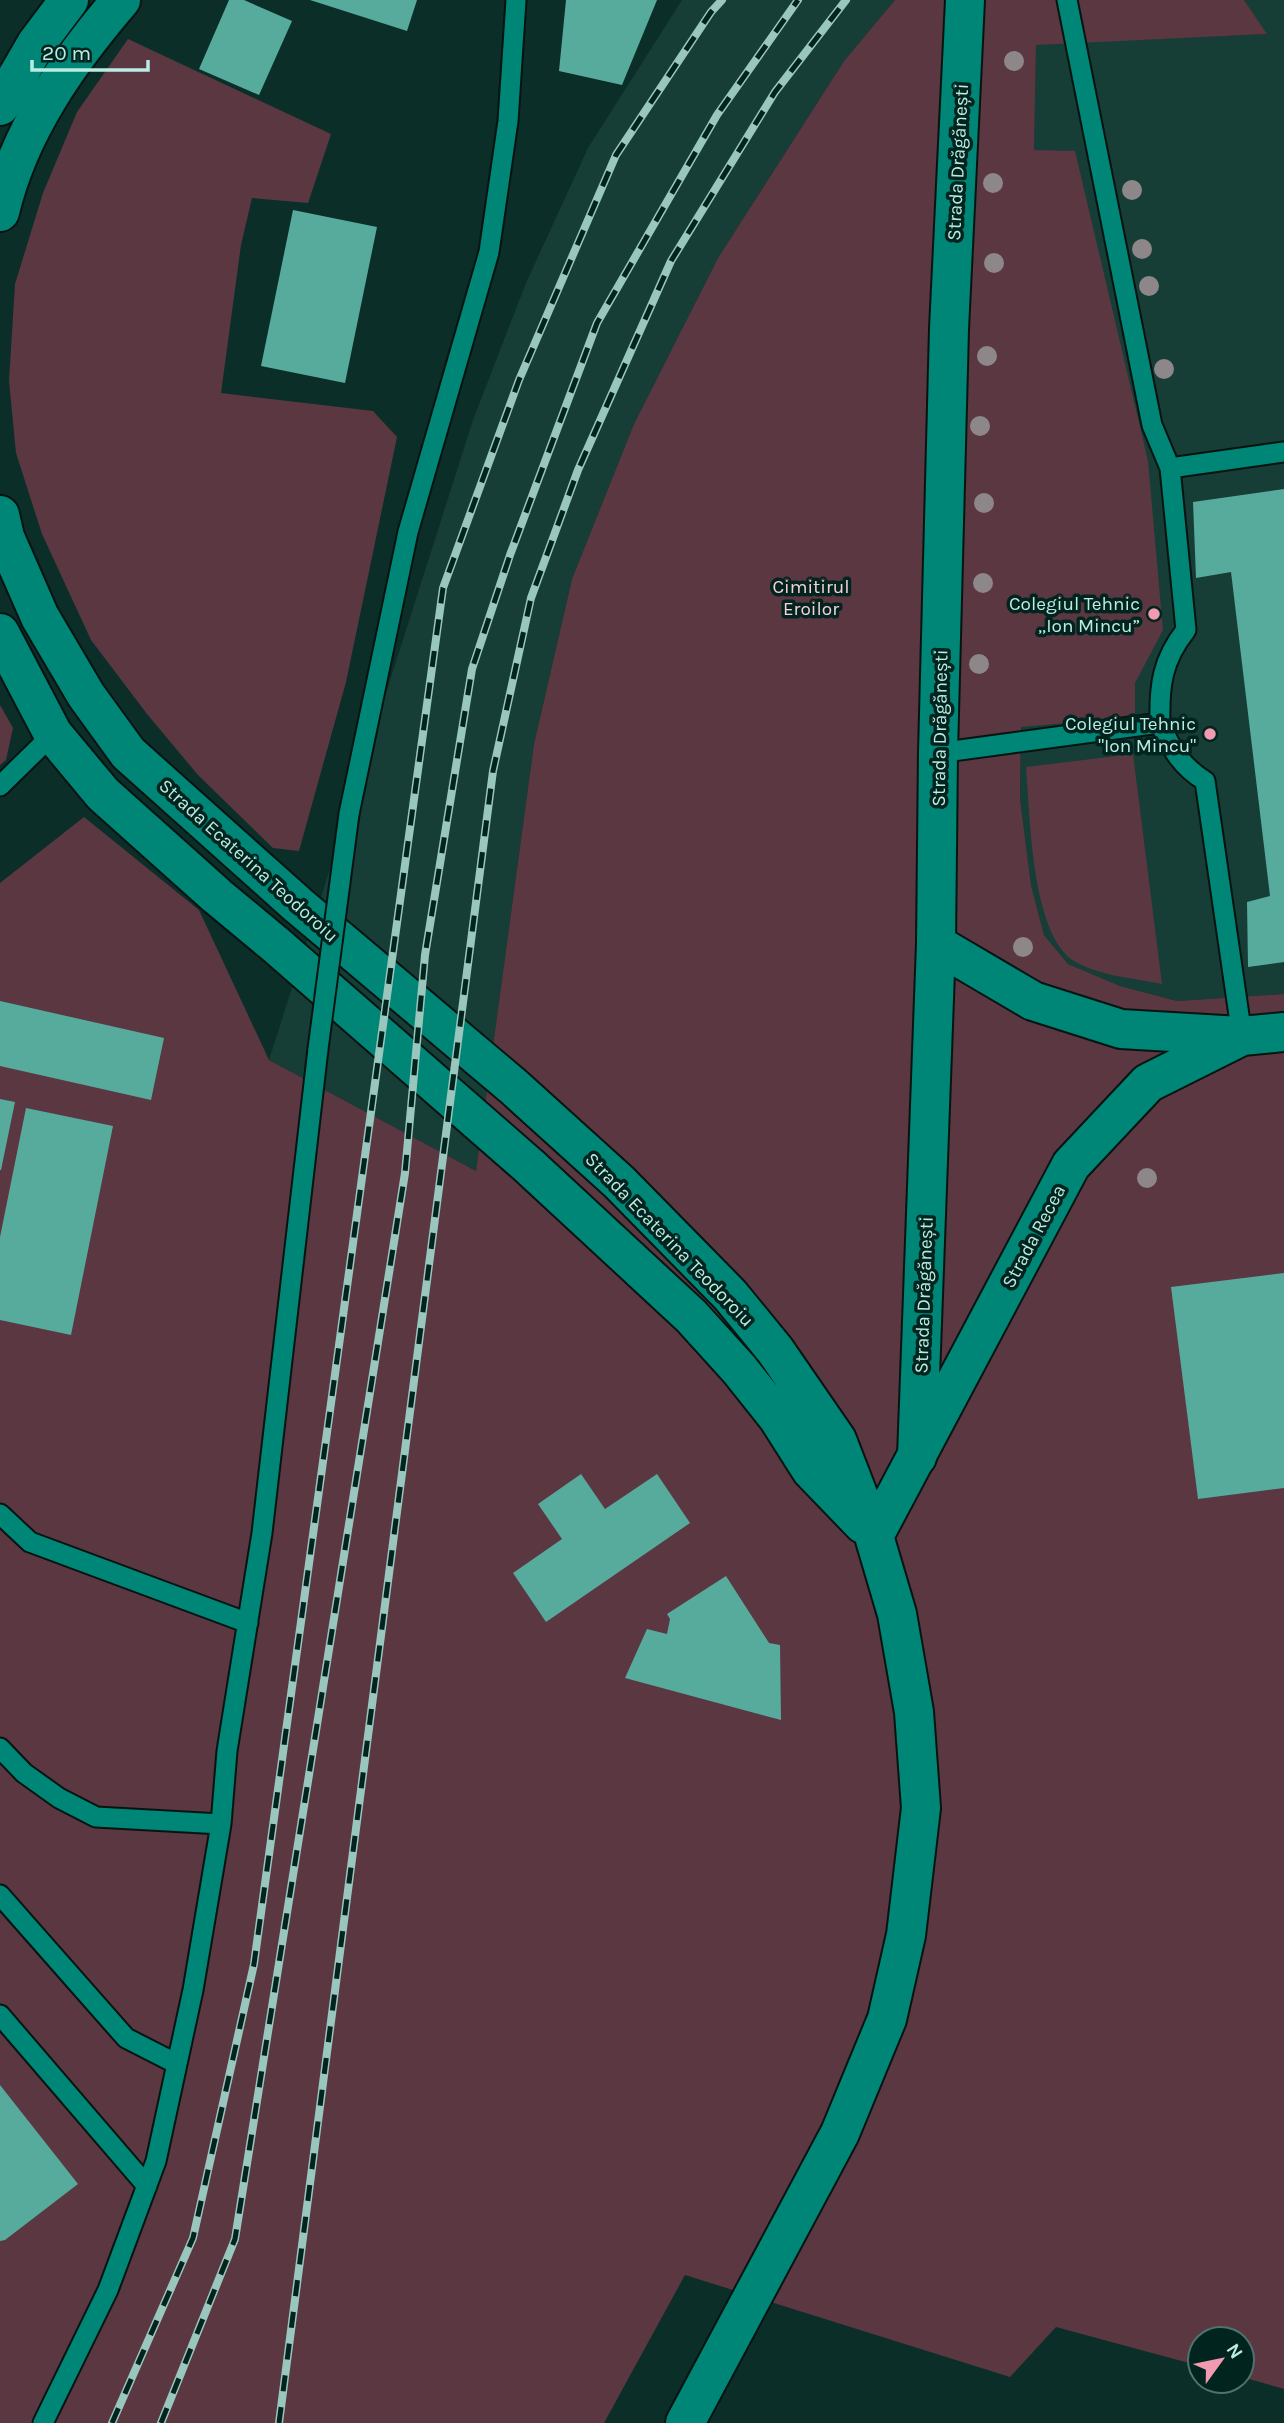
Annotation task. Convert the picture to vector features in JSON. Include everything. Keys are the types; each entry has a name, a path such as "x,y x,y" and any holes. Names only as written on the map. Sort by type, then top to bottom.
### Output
{"main road":[{"path":"0,106 36,44 69,0"},
{"path":"0,212 12,169 37,117 65,69 121,0"},
{"name":"Strada Drăgănești","path":"917,1457 936,944 949,329 965,0"},
{"name":"Strada Ecaterina Teodoroiu","path":"0,514 5,537 40,617 86,695 128,753 298,905 514,1087 619,1182 730,1295 775,1350 837,1440 874,1536"},
{"name":"Strada Ecaterina Teodoroiu","path":"0,633 53,734 103,794 528,1165 691,1317 739,1369 770,1408 811,1470 874,1536"},
{"path":"936,944 1033,1001 1121,1029 1242,1036"},
{"name":"Strada Recea","path":"874,1536 1071,1165 1148,1083 1242,1036 1284,1032"},
{"path":"685,2423 840,2133 887,2019 906,1935 921,1808 914,1712 897,1614 874,1536"}],"lane":[{"path":"43,2423 108,2290 156,2161 193,1990 221,1824 227,1751 262,1533 318,1049 349,814 408,532 489,252 508,121 516,0"},
{"path":"1067,0 1152,425 1170,468 1186,630 1170,650 1159,694 1160,723 1170,748 1193,773 1205,781 1242,1036"},
{"path":"1170,468 1284,452"},
{"path":"938,753 1160,723"},
{"path":"0,786 53,734"},
{"path":"0,1514 30,1542 248,1623"},
{"path":"0,1748 23,1773 59,1798 96,1817 221,1824"},
{"path":"0,1895 127,2038 177,2064"},
{"path":"0,2015 147,2186"}],"shaded area":[{"path":"682,0 895,0 844,61 718,258 634,424 572,579 534,744 476,1171 269,1060 473,420 526,283 588,148"},
{"name":"Colegiul Tehnic „Ion Mincu”","path":"1244,0 1284,0 1284,994 1177,1001 1120,986 1068,964 1044,935 1031,885 1020,800 1036,44 1266,34"}],"green space":[{"name":"Cimitirul Eroilor","path":"895,0 1244,0 1267,34 1036,45 1034,150 1075,151 1148,461 1163,630 1135,683 1135,717 1021,727 1020,799 1031,885 1044,935 1068,964 1120,986 1177,1001 1284,994 1284,2389 1256,2381 1256,2325 1186,2325 1186,2362 1056,2327 1010,2377 685,2275 604,2423 0,2423 0,883 84,817 199,910 269,1060 476,1171 534,744 572,579 634,424 718,258 844,61"},
{"path":"128,39 331,134 308,203 252,198 241,245 221,393 373,411 397,437 346,682 299,851 273,848 198,775 91,640 42,534 16,453 9,381 15,284 43,193 77,112"},
{"path":"0,705 13,728 6,760 0,765"},
{"path":"1133,754 1162,984 1094,970 1074,961 1060,947 1049,926 1035,871 1026,767"}],"building":[{"path":"229,0 244,0 292,21 259,95 199,69"},
{"path":"310,0 417,0 407,31"},
{"path":"566,0 657,0 622,85 559,71"},
{"path":"293,210 377,227 345,383 261,366"},
{"path":"1284,489 1284,962 1248,967 1247,902 1270,896 1231,572 1196,578 1193,502"},
{"path":"0,1001 164,1038 151,1100 0,1066"},
{"path":"0,1099 15,1102 1,1170 0,1170"},
{"path":"26,1108 113,1126 71,1335 0,1320 0,1237"},
{"path":"1284,1273 1284,1488 1198,1499 1171,1287"},
{"path":"581,1474 605,1509 657,1474 690,1523 546,1622 513,1573 562,1539 538,1504"},
{"path":"726,1576 769,1643 780,1645 781,1720 625,1678 647,1629 667,1634 670,1619 667,1614"},
{"path":"0,2085 78,2184 5,2240 0,2241"}],"railway":[{"path":"112,2423 193,2238 254,1964 443,588 519,380 616,155 711,12 722,0"},
{"path":"161,2423 235,2239 405,1173 425,955 472,669 510,555 597,323 717,115 798,0"},
{"path":"279,2423 493,771 531,598 578,470 671,261 775,92 846,0"}],"place":[{"name":"Colegiul Tehnic „Ion Mincu”","path":"1154,614"},
{"name":"Colegiul Tehnic \"Ion Mincu\"","path":"1210,734"}]}
